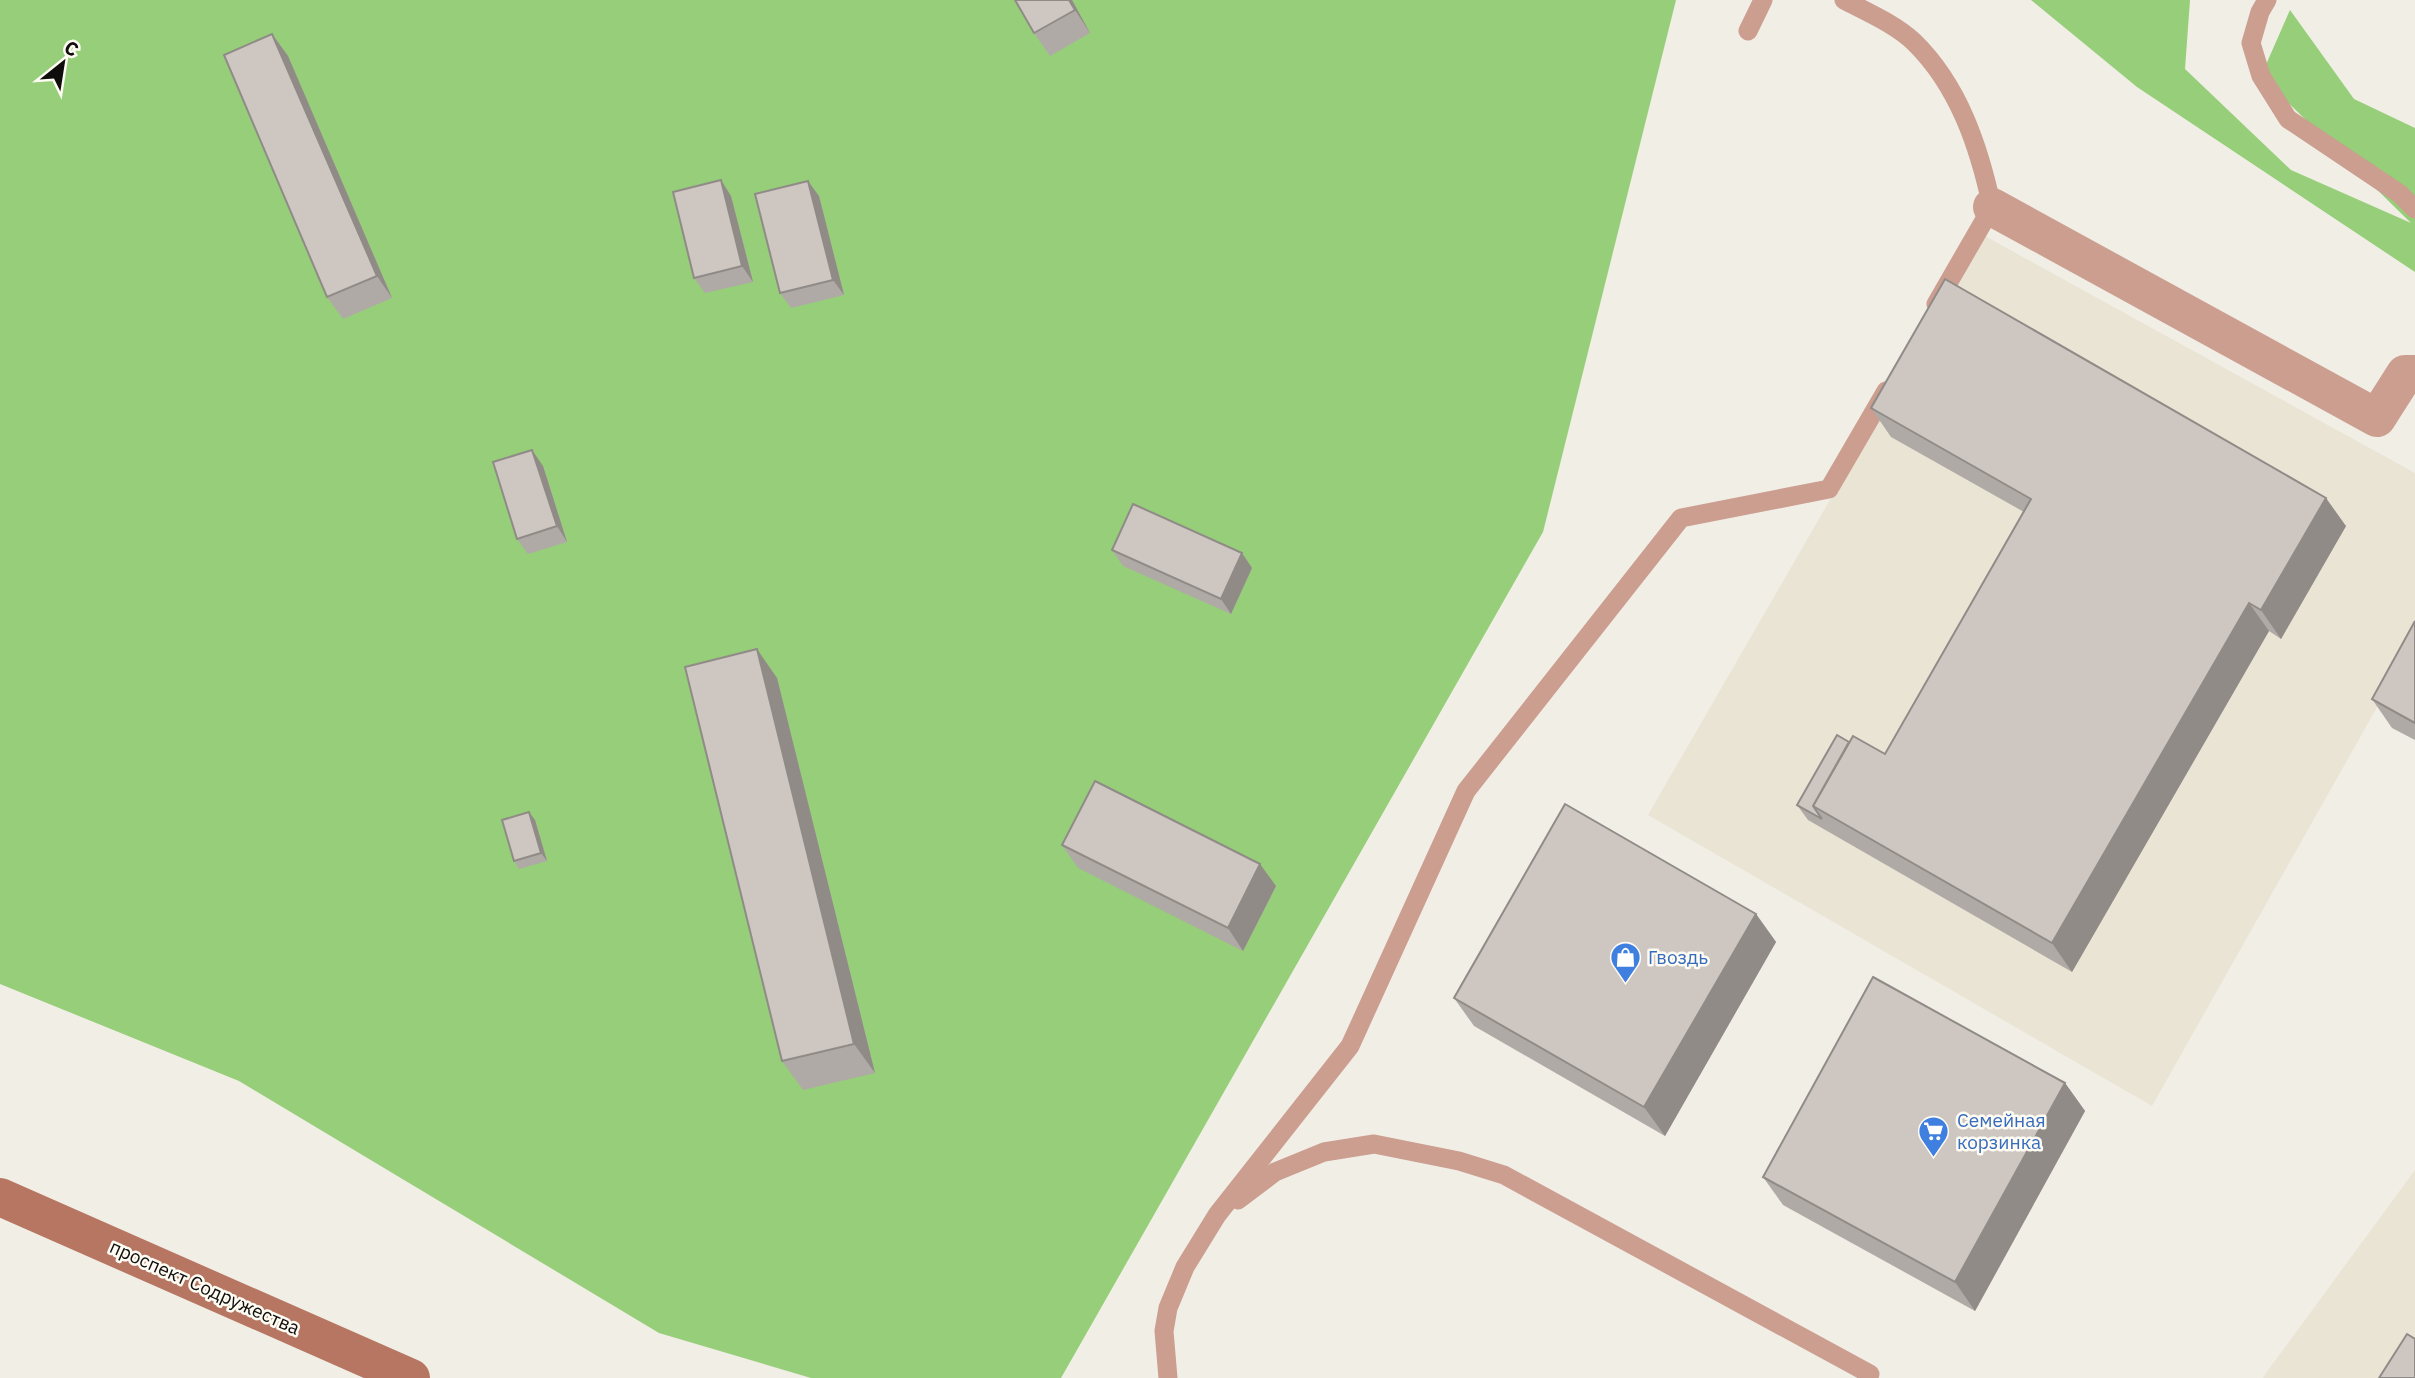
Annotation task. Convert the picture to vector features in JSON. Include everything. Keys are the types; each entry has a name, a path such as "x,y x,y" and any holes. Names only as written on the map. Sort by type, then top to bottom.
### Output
{"main road":[{"name":"проспект Содружества","path":"0,1196 411,1378"}],"street":[{"path":"1992,208 2377,418 2404,374 2415,374"}],"lane":[{"path":"1748,31 1763,0"},
{"path":"1844,0 1886,22 1913,42 1950,87 1982,163 1992,208 1924,325"},
{"path":"2267,0 2260,12 2251,43 2261,76 2288,119 2400,194 2415,209"},
{"path":"1168,1378 1164,1331 1168,1308 1185,1267 1217,1215 1350,1046 1466,792 1681,518 1829,489 1897,372"},
{"path":"1217,1215 1275,1172 1324,1152 1374,1144 1459,1161 1504,1175 1870,1374"}],"shaded area":[{"path":"1983,235 2415,473 2415,640 2152,1106 1648,815"},
{"path":"2415,1170 2415,1378 2263,1378 2266,1373"}],"green space":[{"path":"0,0 1676,0 1543,532 1061,1378 811,1378 659,1333 239,1081 0,984"},
{"path":"2031,0 2190,0 2185,69 2291,170 2411,223 2261,76 2290,10 2354,99 2415,128 2415,272 2137,87"}],"building":[{"path":"1015,0 1069,0 1075,10 1034,33"},
{"path":"272,34 377,276 327,297 224,55"},
{"path":"721,180 742,266 694,278 673,192"},
{"path":"808,181 833,280 780,293 755,194"},
{"path":"1945,279 2326,498 2261,610 2249,603 2052,943 1813,806 1853,736 1885,754 2031,499 1871,408"},
{"path":"532,450 557,526 517,539 493,462"},
{"path":"1133,504 1242,553 1221,599 1112,550"},
{"path":"2415,621 2415,723 2372,699"},
{"path":"757,649 854,1044 782,1061 685,667"},
{"path":"1837,735 1849,742 1813,806 1822,819 1797,805"},
{"path":"1095,781 1260,864 1228,928 1062,845"},
{"name":"Гвоздь","path":"1565,804 1756,914 1644,1107 1454,998"},
{"path":"529,812 541,853 514,861 502,820"},
{"name":"Семейная корзинка","path":"1873,977 2065,1083 1955,1282 1763,1177"},
{"path":"2407,1334 2415,1339 2415,1378 2379,1378"}],"place":[{"name":"Гвоздь","path":"1625,984"},
{"name":"Семейная корзинка","path":"1934,1158"}]}
